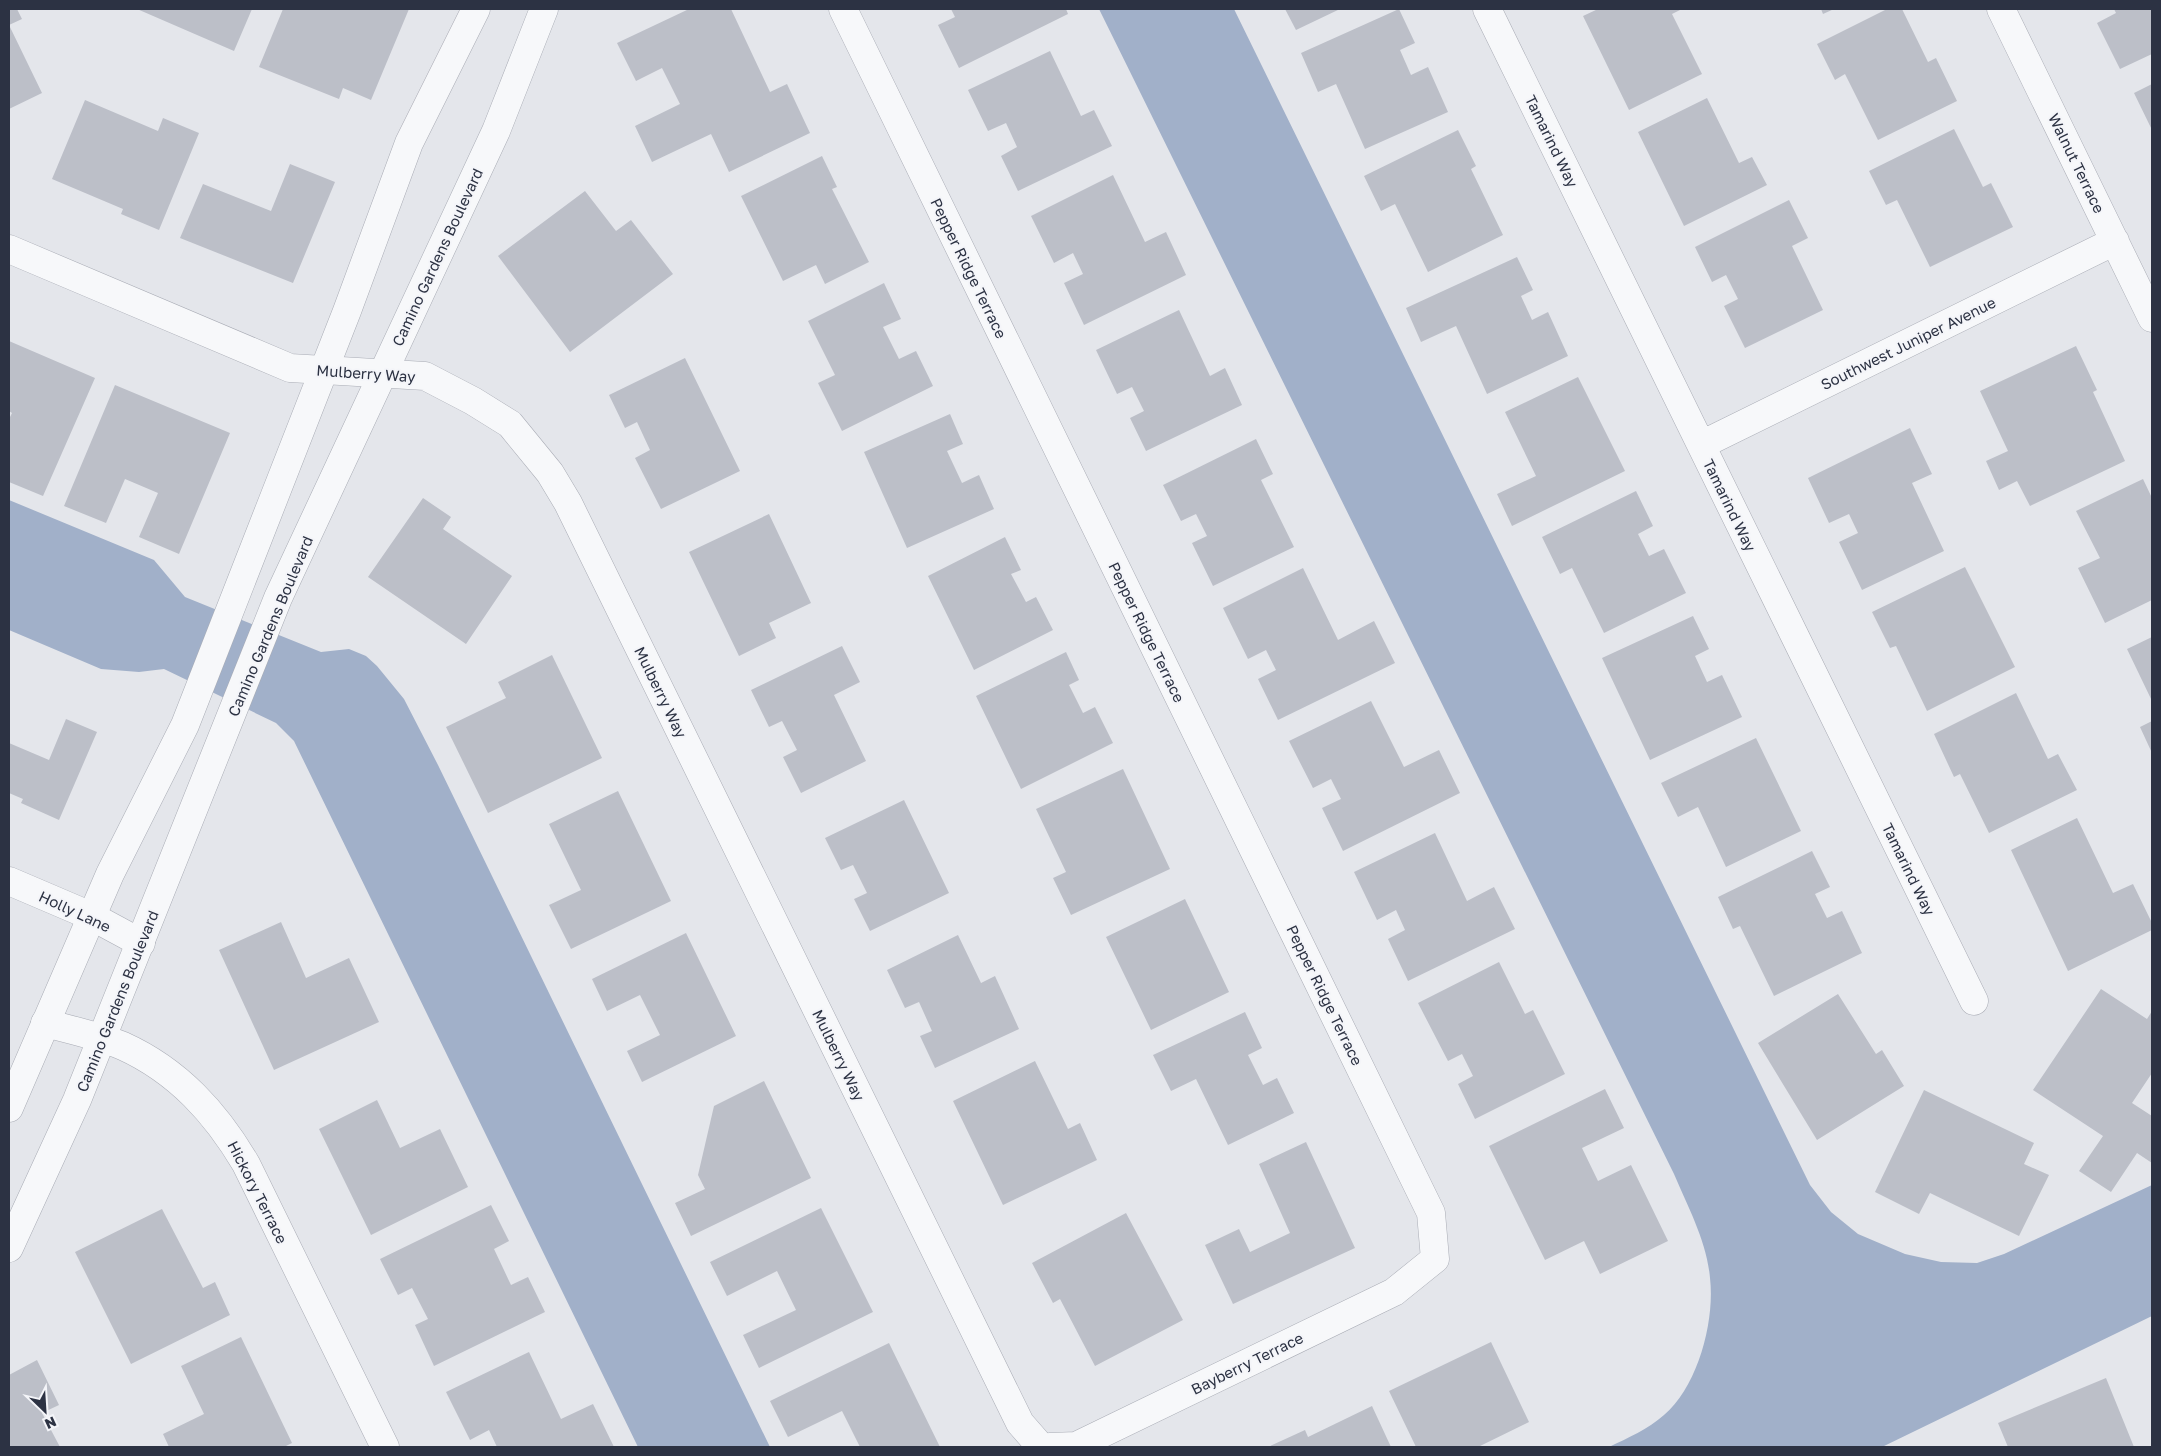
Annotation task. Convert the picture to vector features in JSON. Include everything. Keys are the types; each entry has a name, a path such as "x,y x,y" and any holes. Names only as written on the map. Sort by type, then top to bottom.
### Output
{"street":[{"path":"9,1108 110,874 185,724 324,370 408,143 476,9"},
{"name":"Camino Gardens Boulevard","path":"9,1248 77,1100 278,598 496,131 544,9"},
{"name":"Pepper Ridge Terrace","path":"843,9 1431,1213 1434,1259"},
{"name":"Tamarind Way","path":"1487,9 1974,1001"},
{"name":"Walnut Terrace","path":"2002,9 2152,318"},
{"name":"Southwest Juniper Avenue","path":"1701,445 2115,241"},
{"name":"Mulberry Way","path":"9,249 290,368 425,376 473,401 510,424 550,472 568,503 1020,1423 1041,1447"},
{"name":"Holly Lane","path":"9,881 92,916 141,943"},
{"name":"Hickory Terrace","path":"45,1023 122,1046 153,1062 181,1083 206,1107 228,1134 246,1164 385,1447"},
{"name":"Bayberry Terrace","path":"1050,1447 1076,1446 1385,1297 1394,1292 1434,1259"}],"water":[{"path":"1099,9 1234,9 1810,1185 1831,1212 1858,1234 1905,1254 1941,1262 1977,1263 2004,1254 2152,1185 2152,1316 1882,1447 1609,1447 1645,1429 1664,1415 1676,1403 1695,1370 1707,1333 1711,1295 1708,1265 1701,1238 1674,1174"},
{"path":"9,500 154,560 185,597 321,652 349,649 366,656 377,666 404,699 438,765 770,1447 638,1447 294,741 276,723 164,669 139,672 101,669 9,630"}],"building":[{"path":"9,9 17,9 22,19 9,25"},
{"path":"137,9 252,9 234,51"},
{"path":"283,9 409,9 371,100 343,88 339,99 259,67"},
{"path":"689,9 731,9 770,92 787,84 810,133 729,172 711,134 652,162 635,126 680,104 662,68 636,81 617,43"},
{"path":"951,9 1066,9 1068,14 959,68 938,25 955,17"},
{"path":"1285,9 1340,9 1296,30"},
{"path":"1399,9 1415,43 1400,50 1411,75 1428,67 1448,112 1365,149 1336,84 1318,92 1301,53"},
{"path":"1598,9 1682,9 1672,14 1702,74 1629,110 1583,16"},
{"path":"1821,9 1834,9 1823,14"},
{"path":"1887,9 1902,9 1928,62 1936,58 1957,101 1878,140 1845,74 1835,80 1817,44"},
{"path":"2114,9 2152,9 2152,54 2120,69 2097,23 2116,13"},
{"path":"9,25 42,93 9,109"},
{"path":"1050,51 1081,116 1094,110 1112,146 1018,191 1001,156 1017,147 1006,123 988,131 968,90"},
{"path":"2152,84 2152,130 2134,93"},
{"path":"1707,98 1739,163 1752,157 1767,185 1684,226 1638,132"},
{"path":"85,100 158,131 163,118 199,133 159,230 121,214 123,209 52,179"},
{"path":"1954,129 1983,187 1991,183 2013,227 1930,267 1897,200 1886,205 1869,171"},
{"path":"1458,130 1476,166 1471,169 1503,235 1428,272 1395,204 1381,211 1364,176"},
{"path":"822,156 837,187 832,189 869,262 825,284 816,265 783,281 741,196"},
{"path":"290,164 335,182 293,283 180,238 203,184 271,211"},
{"path":"1113,175 1145,242 1166,232 1186,275 1084,325 1064,283 1083,274 1073,253 1054,263 1031,216"},
{"path":"585,191 616,231 631,220 673,274 570,352 498,256"},
{"path":"1789,200 1808,238 1792,246 1823,310 1745,348 1724,306 1738,299 1726,275 1712,282 1695,247"},
{"path":"1517,257 1533,290 1521,296 1532,320 1548,312 1568,356 1487,394 1456,326 1421,342 1406,308"},
{"path":"884,283 901,319 883,327 899,359 916,351 933,386 842,431 818,383 835,375 808,321"},
{"path":"1179,310 1210,376 1225,368 1242,405 1146,451 1130,418 1144,411 1132,387 1117,394 1096,350"},
{"path":"9,341 95,378 43,496 9,482 9,419 12,413 9,411"},
{"path":"2076,346 2097,390 2093,392 2125,461 2030,506 2017,481 1999,490 1986,461 2008,451 1980,391"},
{"path":"685,358 740,471 661,509 635,458 650,450 637,422 625,428 609,395"},
{"path":"1578,377 1625,471 1512,526 1497,494 1536,476 1505,412"},
{"path":"115,385 230,433 179,554 139,537 158,493 125,479 106,523 64,506"},
{"path":"950,414 963,444 947,451 962,483 979,475 994,509 907,548 864,452"},
{"path":"1910,428 1932,474 1912,483 1944,551 1862,590 1839,542 1858,533 1849,514 1829,523 1808,478"},
{"path":"1256,439 1273,474 1261,480 1294,547 1213,586 1192,543 1207,536 1196,514 1181,521 1163,485"},
{"path":"2143,479 2152,498 2152,600 2105,623 2078,568 2100,558 2076,511"},
{"path":"1636,491 1653,526 1638,534 1649,556 1664,549 1686,593 1604,633 1572,568 1560,574 1542,537"},
{"path":"423,498 451,517 443,529 512,576 466,644 368,577"},
{"path":"769,514 811,603 769,623 776,638 739,656 689,552"},
{"path":"1005,537 1021,570 1011,574 1026,602 1036,597 1053,630 974,670 928,576"},
{"path":"1965,567 2015,667 1927,711 1896,646 1890,648 1872,612"},
{"path":"1303,568 1338,640 1374,621 1395,663 1278,720 1258,679 1276,670 1266,650 1248,659 1223,608"},
{"path":"1693,616 1709,649 1695,656 1707,682 1722,675 1742,717 1650,760 1602,658"},
{"path":"2152,637 2152,701 2127,649"},
{"path":"842,646 860,682 834,695 866,761 801,793 783,757 797,750 782,721 769,727 751,690"},
{"path":"1066,652 1079,680 1069,685 1083,713 1095,707 1113,743 1021,789 976,696"},
{"path":"552,655 602,758 488,813 446,727 506,698 498,682"},
{"path":"2016,693 2048,759 2058,754 2077,790 1989,833 1960,774 1954,777 1934,734"},
{"path":"1371,701 1404,767 1439,750 1460,793 1343,851 1322,808 1341,799 1331,779 1313,788 1289,741"},
{"path":"66,719 97,732 59,820 21,803 23,799 9,793 9,743 49,760"},
{"path":"2152,721 2152,753 2140,727"},
{"path":"1756,738 1801,831 1726,867 1698,807 1678,817 1661,783"},
{"path":"1123,769 1170,869 1071,915 1053,878 1066,872 1036,809"},
{"path":"618,791 671,901 571,949 549,905 581,890 549,824"},
{"path":"904,800 949,893 870,931 854,899 867,893 853,865 841,870 825,838"},
{"path":"2077,818 2113,893 2133,884 2152,923 2152,930 2068,971 2011,850"},
{"path":"1435,833 1467,901 1494,887 1515,929 1408,981 1388,939 1405,930 1396,910 1377,920 1354,872"},
{"path":"1812,851 1830,887 1815,894 1827,918 1842,911 1862,953 1774,996 1740,926 1733,929 1718,897"},
{"path":"1185,899 1229,992 1151,1030 1106,937"},
{"path":"281,922 306,978 349,958 379,1022 274,1070 219,950"},
{"path":"686,933 736,1036 642,1082 627,1051 660,1035 640,995 607,1011 592,979"},
{"path":"958,935 981,983 995,976 1019,1029 935,1068 920,1036 932,1031 919,1002 905,1008 887,970"},
{"path":"1499,962 1525,1014 1533,1010 1565,1074 1475,1119 1458,1084 1473,1076 1462,1054 1448,1061 1418,1003"},
{"path":"2101,989 2147,1019 2152,1011 2152,1073 2132,1103 2152,1116 2152,1163 2137,1153 2111,1192 2079,1171 2103,1136 2033,1090"},
{"path":"1838,994 1876,1054 1882,1050 1904,1086 1817,1140 1758,1043"},
{"path":"1245,1012 1262,1048 1248,1055 1263,1085 1277,1078 1294,1113 1228,1145 1196,1079 1171,1091 1153,1055"},
{"path":"1035,1061 1068,1129 1080,1123 1097,1160 1003,1205 953,1101"},
{"path":"764,1081 811,1178 691,1236 675,1203 705,1189 698,1175 714,1106"},
{"path":"1605,1089 1624,1128 1582,1148 1598,1181 1631,1165 1668,1241 1600,1274 1584,1241 1545,1260 1489,1146"},
{"path":"1924,1090 2034,1143 2024,1164 2049,1175 2019,1236 1930,1193 1919,1214 1875,1192"},
{"path":"377,1100 400,1148 440,1129 468,1187 371,1235 319,1129"},
{"path":"1306,1142 1355,1248 1233,1304 1205,1245 1239,1229 1250,1252 1290,1233 1259,1164"},
{"path":"491,1205 509,1241 494,1249 511,1285 528,1277 545,1312 434,1366 415,1325 428,1319 412,1288 398,1295 380,1259"},
{"path":"821,1208 873,1312 759,1368 743,1335 796,1310 777,1271 727,1296 710,1262"},
{"path":"162,1209 203,1288 215,1282 230,1315 131,1364 75,1252"},
{"path":"1126,1213 1183,1320 1095,1366 1060,1299 1053,1303 1032,1263"},
{"path":"241,1337 292,1443 284,1447 169,1447 163,1434 204,1414 181,1366"},
{"path":"1491,1342 1529,1422 1478,1447 1416,1447 1389,1391"},
{"path":"889,1343 940,1447 860,1447 842,1411 788,1437 770,1401"},
{"path":"529,1352 561,1419 593,1404 614,1447 497,1447 489,1430 470,1440 446,1392"},
{"path":"37,1360 59,1405 42,1413 60,1447 9,1447 9,1375"},
{"path":"2106,1378 2134,1447 2008,1447 1998,1423"},
{"path":"1372,1406 1391,1447 1268,1447 1305,1430 1308,1437"}]}
